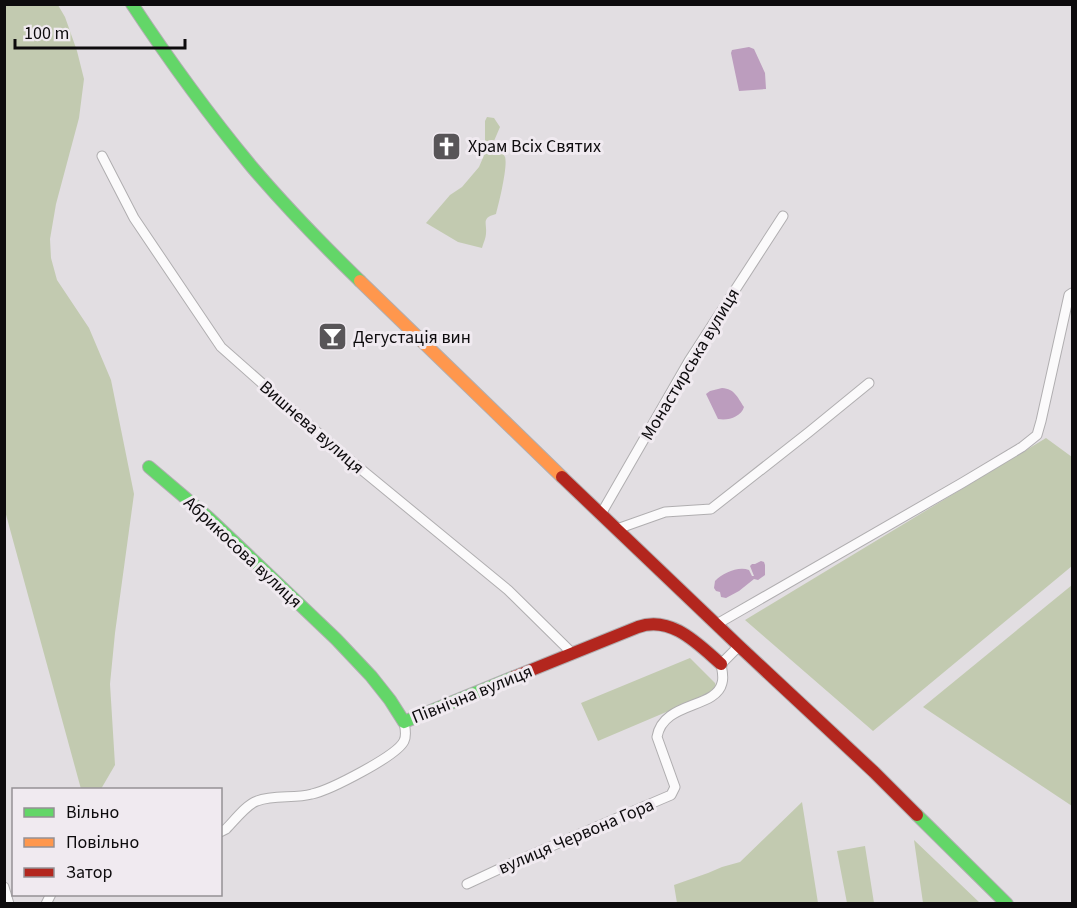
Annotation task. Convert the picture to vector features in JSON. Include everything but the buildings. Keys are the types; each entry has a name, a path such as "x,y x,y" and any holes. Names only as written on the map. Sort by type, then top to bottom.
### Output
{"main road":[{"path":"132,4 211,115 253,168 326,248 450,370 874,772 1007,903"},
{"name":"Абрикосова вулиця","path":"148,467 208,518 336,639"},
{"name":"Північна вулиця","path":"336,639 371,676 404,722 645,625 662,624 678,631 691,638 721,664"}],"street":[{"name":"Вишнева вулиця","path":"102,156 134,218 221,347 334,447 508,590 572,653"},
{"name":"Монастирська вулиця","path":"601,514 701,341 783,216"},
{"path":"717,624 962,483 1022,447 1037,435 1069,295 1072,293"},
{"path":"618,529 665,512 711,509 869,383"},
{"path":"721,664 739,646"},
{"name":"вулиця Червона Гора","path":"466,884 671,795 675,787 657,737 658,729 663,721 680,710 718,691 722,685 721,664"},
{"path":"222,831 254,801 313,794 349,780 392,753 404,742 406,732 404,722"},
{"path":"4,887 9,903"}],"green space":[{"path":"4,5 58,5 65,17 77,51 84,79 79,118 56,204 50,239 51,258 57,280 89,328 111,380 134,494 110,684 115,765 102,788 81,788 5,511"},
{"path":"487,117 494,118 500,127 494,141 506,162 496,214 487,219 482,248 458,242 426,223 450,195 462,187 479,167 485,153"},
{"path":"1046,438 1072,457 1072,566 873,731 745,620"},
{"path":"1072,585 1072,806 923,707"},
{"path":"690,658 715,683 716,686 711,693 598,741 581,703"},
{"path":"802,802 818,903 677,903 674,885 740,862"},
{"path":"914,840 980,903 923,903"},
{"path":"865,846 874,903 847,903 837,851"}],"shaded area":[{"path":"749,47 754,49 765,73 766,89 739,91 731,53 732,50"},
{"path":"722,388 733,392 744,407 734,418 718,419 706,394"},
{"path":"761,561 765,565 765,575 758,580 754,579 739,591 726,598 721,597 720,592 714,588 715,581 731,571 745,569 754,576 750,566"}],"traffic: fast":[{"path":"132,4 190,87 252,167 305,226 360,281"},
{"path":"149,467 209,518 336,639 371,676 404,722 514,677"},
{"path":"917,815 1007,904"}],"traffic: slow":[{"path":"360,281 562,477"}],"traffic: jam":[{"path":"562,477 917,815"},
{"path":"514,677 650,624 673,628 693,640 721,664"}],"place":[{"name":"Храм Всіх Святих","path":"447,146"},
{"name":"Дегустація вин","path":"332,337"}]}
